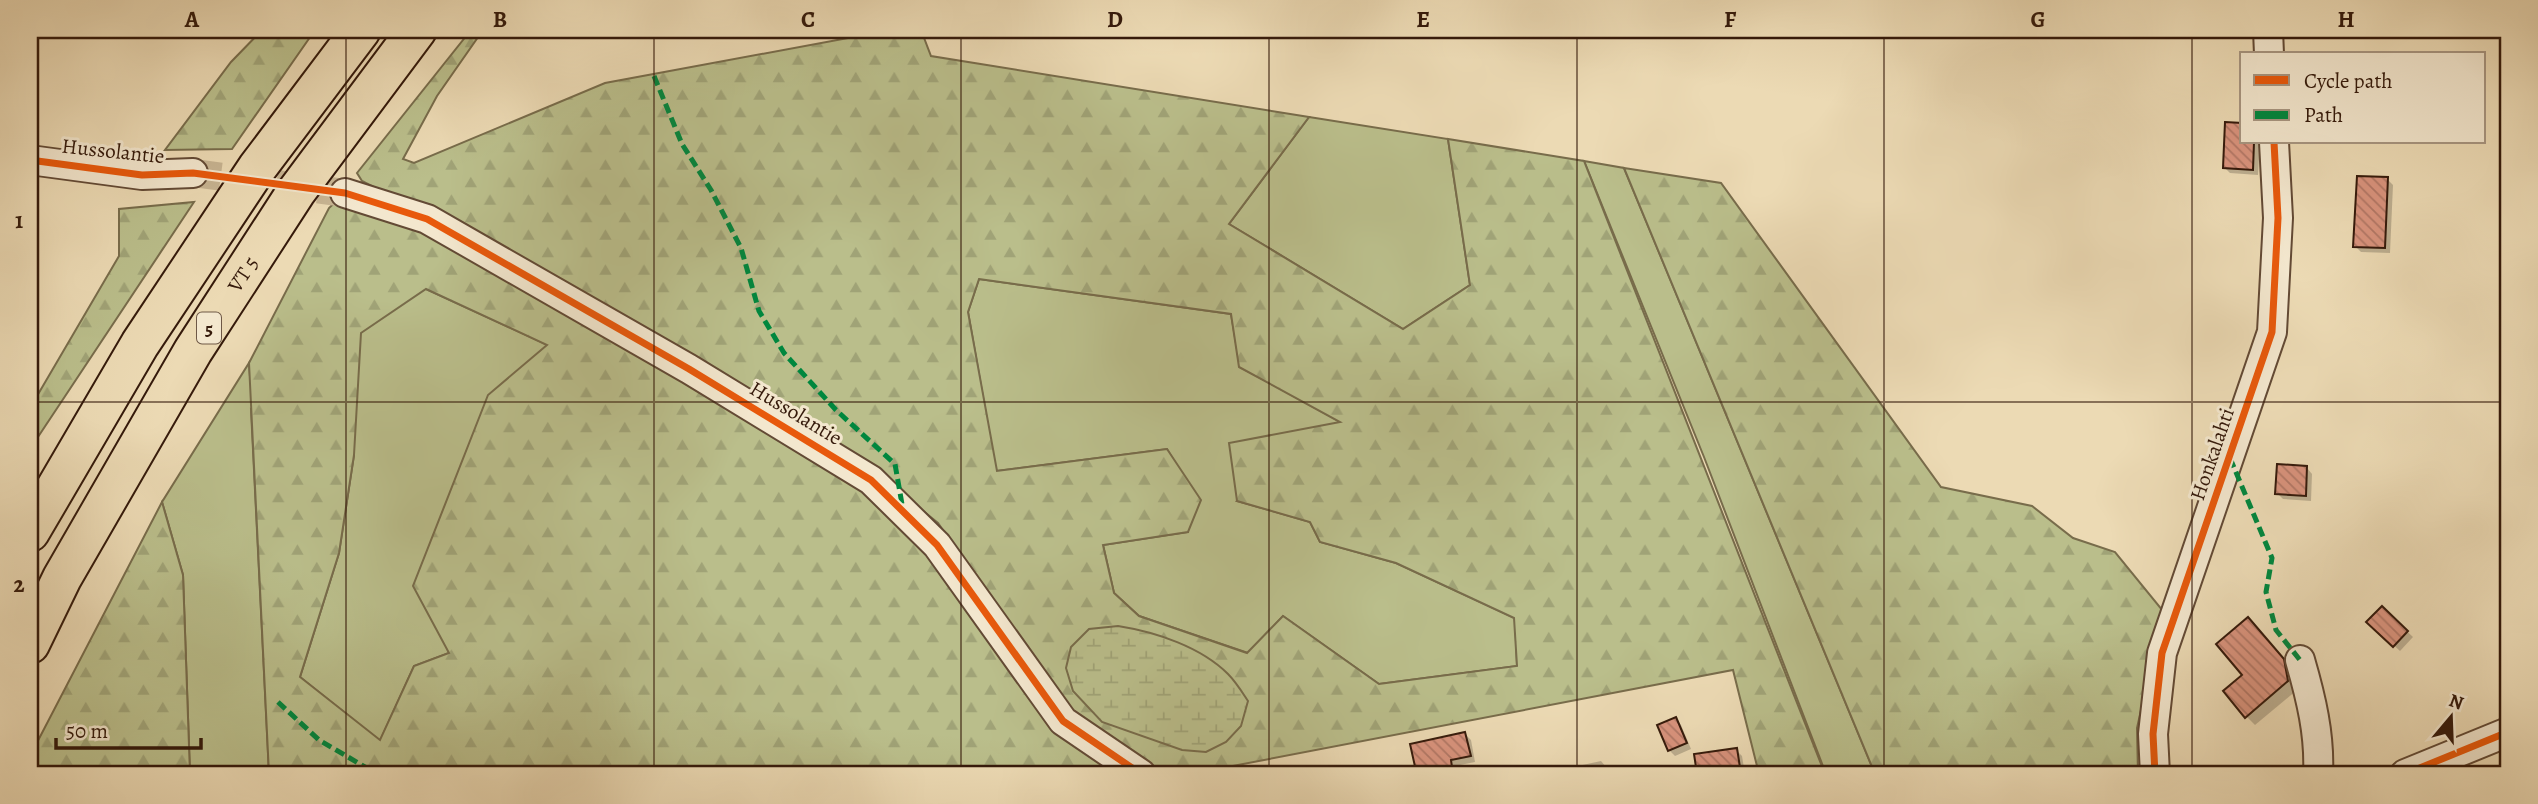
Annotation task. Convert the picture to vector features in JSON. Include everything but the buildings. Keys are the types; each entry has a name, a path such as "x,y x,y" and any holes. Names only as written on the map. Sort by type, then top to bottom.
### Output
{"highway":[{"name":"5","path":"30,532 155,322 257,168 362,30"},
{"name":"VT 5","path":"30,645 62,578 193,351 296,192 417,30"}],"street":[{"name":"Honkalahti","path":"2155,774 2153,734 2162,653 2272,332 2278,218 2274,144"},
{"name":"Hussolantie","path":"30,160 142,175 192,173"},
{"name":"Hussolantie","path":"345,193 427,219 689,369 871,480 937,545 1063,721 1141,774"},
{"path":"2300,660 2312,698 2319,754 2318,774"},
{"path":"2404,774 2508,732"}],"green space":[{"path":"262,30 315,30 232,149 165,150 231,62"},
{"path":"471,30 483,30 437,96 403,159 414,163 605,83 891,30 921,30 931,56 1309,117 1229,224 1403,329 1470,285 1448,139 1584,161 1825,774 1759,774 1733,670 1191,774 1157,774 1071,716 938,523 876,473 548,277 362,181 357,173","holes":["979,279 1231,314 1239,367 1340,422 1229,443 1237,501 1310,522 1320,542 1396,563 1514,618 1517,666 1379,684 1283,616 1247,653 1139,616 1114,593 1103,545 1188,532 1201,500 1167,449 997,471 968,312"]},
{"path":"1309,117 1448,139 1470,285 1403,329 1229,224"},
{"path":"1584,161 1624,168 1875,774 1826,774 1704,457"},
{"path":"1624,168 1721,183 1941,487 2032,506 2073,538 2115,552 2163,611 2137,728 2138,774 1875,774"},
{"path":"345,193 427,219 871,480 1063,721 1141,774 269,774 249,363 329,208","holes":["426,289 547,345 488,395 413,586 449,653 414,666 380,740 300,677 339,553 354,455 361,333"]},
{"path":"194,202 30,449 30,408 119,256 119,209"},
{"path":"456,235 426,289 548,345 449,653 414,666 380,741 300,677 339,553 354,455 251,409 269,774 190,774 183,575 162,502 249,363 250,377"},
{"path":"979,279 1231,314 1240,367 1341,422 1237,501 1310,522 1320,542 1396,563 1515,618 1517,666 1379,684 1283,616 1248,653 1139,616 1114,593 1103,545 1188,532 1182,474 1167,449 996,471 968,312"},
{"path":"162,502 183,575 190,774 30,774 30,756"},
{"path":"1118,626 1177,642 1217,664 1234,680 1248,701 1241,726 1226,742 1206,752 1182,750 1102,722 1073,691 1066,668 1071,647 1089,629"}],"tunnel":[{"path":"193,173 345,193"}],"marked path":[{"path":"654,76 682,144 711,190 741,248 759,311 784,353 836,410 895,464 903,510"},
{"path":"2230,458 2272,558 2266,592 2276,630 2300,660"},
{"path":"278,702 319,740 377,774"}],"cycle path":[{"path":"2155,774 2153,734 2162,653 2272,332 2278,218 2274,144"},
{"path":"30,160 142,175 193,173 345,193 427,219 689,369 871,480 937,545 1063,721 1141,774"},
{"path":"2405,774 2508,732"}]}
